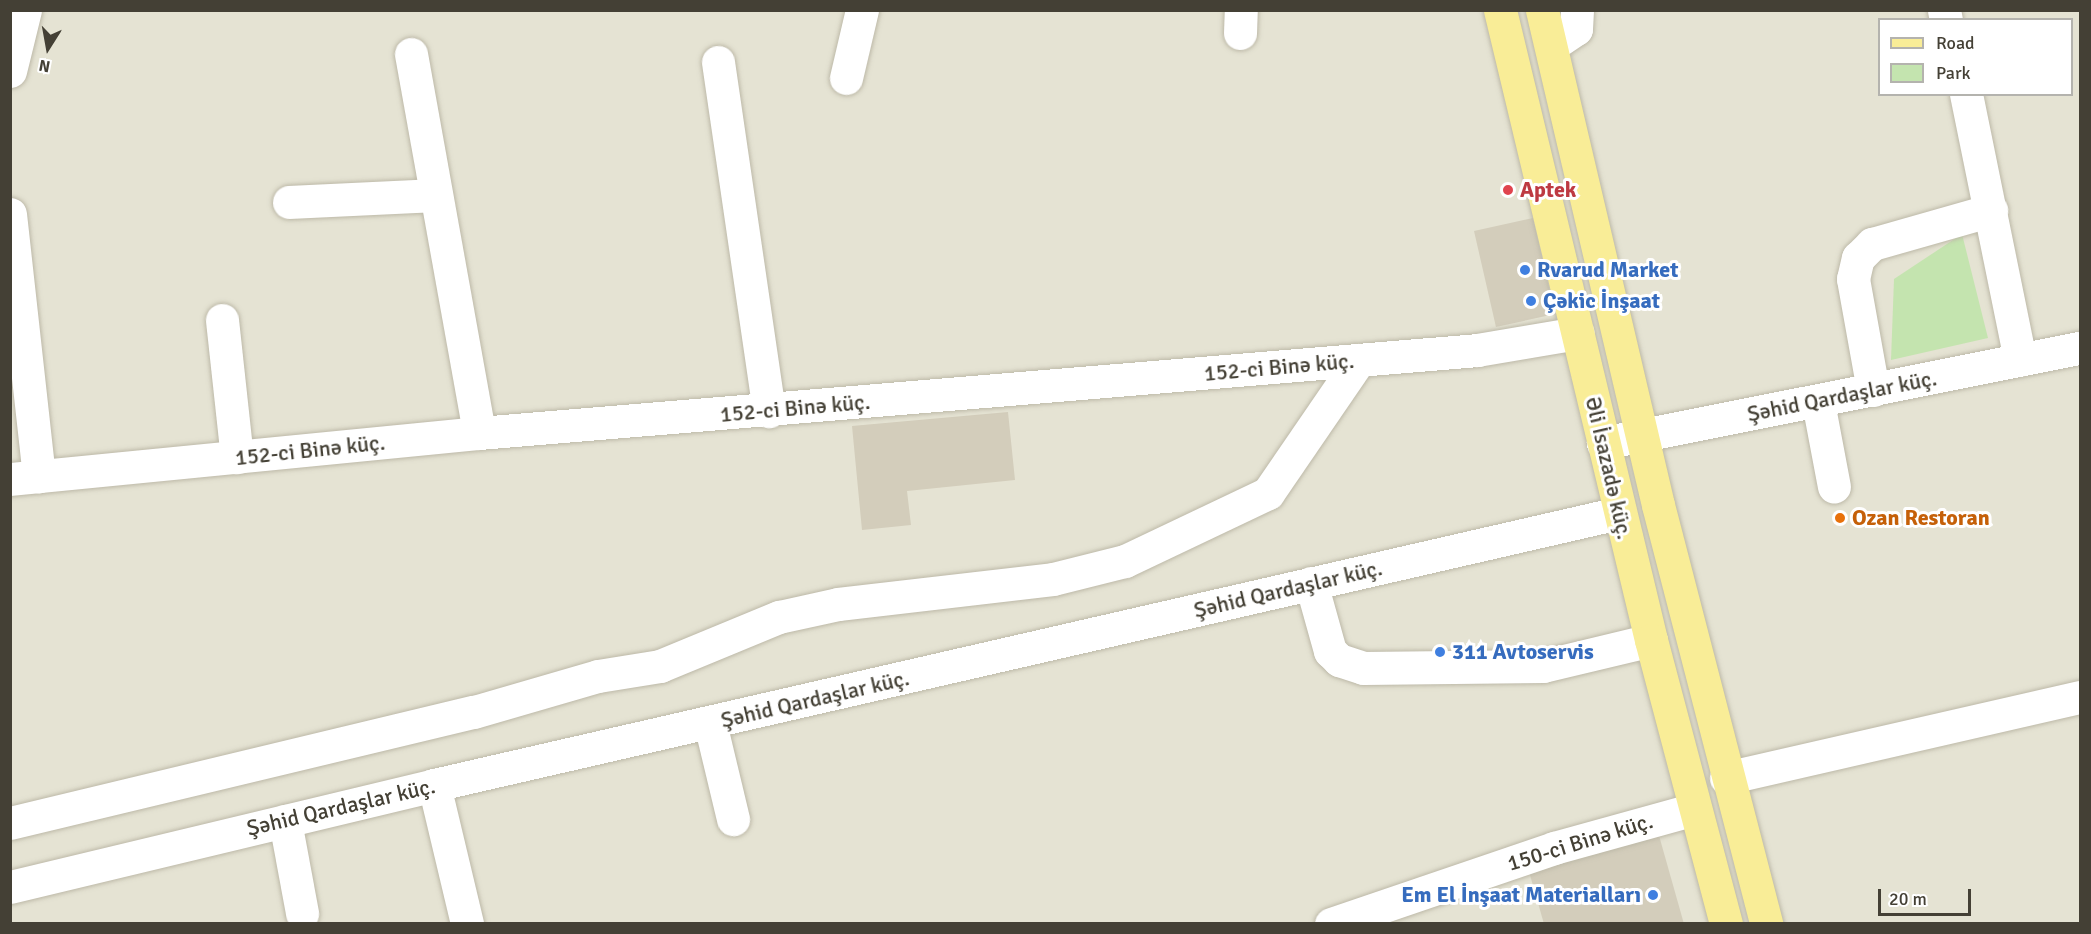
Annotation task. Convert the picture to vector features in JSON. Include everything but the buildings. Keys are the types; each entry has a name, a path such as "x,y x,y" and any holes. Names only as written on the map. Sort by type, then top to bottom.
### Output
{"main road":[{"name":"Əli İsazadə küç.","path":"1500,10 1619,513 1726,924"},
{"name":"Əli İsazadə küç.","path":"1542,10 1658,504 1726,778 1766,924"},
{"path":"1619,513 1658,504"}],"street":[{"path":"10,71 25,10"},
{"path":"846,78 862,10"},
{"path":"1552,45 1576,29 1577,10"},
{"path":"411,54 479,433"},
{"path":"718,62 769,411"},
{"path":"1966,96 2020,360"},
{"path":"290,201 436,195"},
{"path":"1873,390 1853,279 1858,258 1872,244 1991,210"},
{"path":"10,214 25,477"},
{"path":"222,320 237,457"},
{"name":"152-ci Binə küç.","path":"25,477 479,433 769,411 1477,350 1578,333"},
{"name":"Şəhid Qardaşlar küç.","path":"1603,443 2080,348"},
{"path":"10,823 474,712 598,676 660,666 779,617 837,604 1053,579 1125,561 1268,493 1359,360"},
{"path":"1818,402 1834,487"},
{"name":"Şəhid Qardaşlar küç.","path":"10,886 434,785 1619,513"},
{"path":"1311,583 1330,651 1339,660 1363,668 1543,666 1651,640"},
{"path":"1726,778 2080,697"},
{"path":"710,723 733,819"},
{"path":"434,785 467,924"},
{"name":"150-ci Binə küç.","path":"1330,924 1554,848 1695,809"},
{"path":"285,821 302,913"}],"shaded area":[{"path":"11,11 2080,11 2080,923 11,923"}],"green space":[{"path":"1962,234 1988,338 1891,360 1894,279"}],"place":[{"name":"Aptek","path":"1508,190"},
{"name":"Rvarud Market","path":"1525,270"},
{"name":"Çəkic İnşaat","path":"1531,301"},
{"name":"Ozan Restoran","path":"1840,518"},
{"name":"311 Avtoservis","path":"1440,652"},
{"name":"Em El İnşaat Materialları","path":"1653,895"}]}
